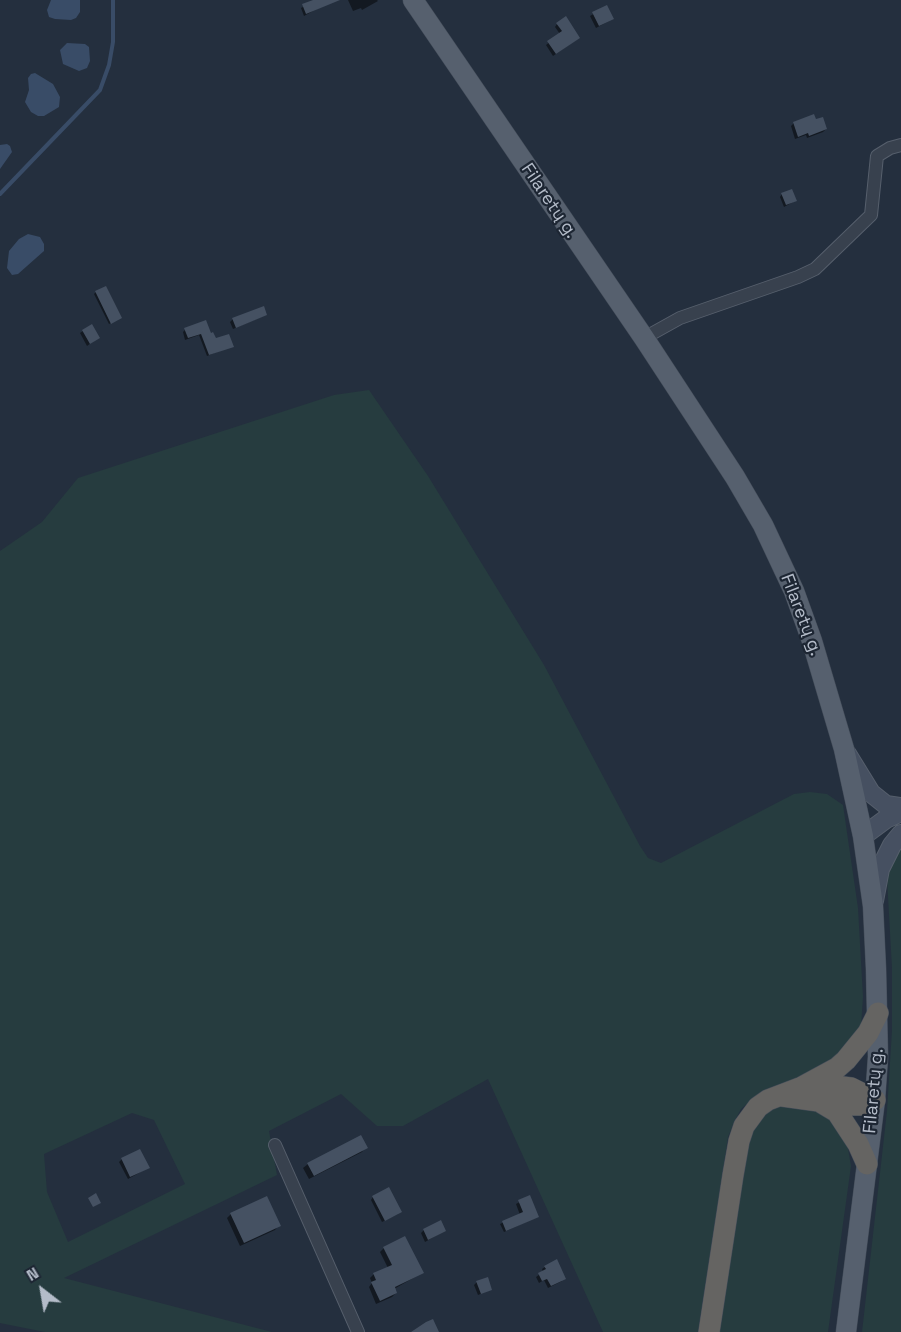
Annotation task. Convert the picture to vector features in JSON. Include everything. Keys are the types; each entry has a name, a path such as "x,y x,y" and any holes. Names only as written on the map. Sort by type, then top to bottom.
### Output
{"highway":[{"path":"709,1332 739,1141 744,1126 758,1107 837,1068 868,1033 878,1013"},
{"path":"802,1087 851,1088 875,1100"},
{"path":"779,1095 863,1105 875,1100"},
{"path":"819,1101 837,1112 858,1144 867,1164"}],"main road":[{"name":"Filaretų g.","path":"413,0 644,338 735,477 763,525 804,617 844,749 863,836 873,906 878,1057 875,1100 846,1332"},
{"path":"844,749 871,793 886,804 901,807"},
{"path":"863,836 875,826 901,812"},
{"path":"863,836 887,836 901,832"},
{"path":"873,906 880,869 901,832"}],"street":[{"path":"644,338 680,318 815,269 871,215 878,156 890,148 901,145"},
{"path":"275,1145 358,1332"}],"green space":[{"path":"369,390 428,476 544,665 648,858 661,863 794,794 810,792 827,794 843,805 858,908 863,997 861,1026 841,1057 752,1099 741,1109 734,1122 728,1137 698,1332 603,1332 488,1079 403,1126 377,1126 341,1094 269,1131 277,1175 64,1278 272,1332 45,1332 0,1323 0,551 42,522 78,478 334,395","holes":["132,1113 154,1120 185,1184 68,1242 47,1192 44,1154"]},
{"path":"901,844 901,1332 862,1332 887,1111 892,1030 892,968 887,878 890,859"},
{"path":"815,1104 846,1137 851,1166 828,1332 717,1332 749,1139 767,1113 779,1106"}],"water":[{"path":"51,0 80,0 80,12 76,18 71,20 49,17 47,10"},
{"path":"67,43 85,44 89,47 90,61 87,68 79,71 63,64 60,50"},
{"path":"35,73 53,84 60,97 59,107 44,116 31,112 25,102 29,90 28,78"},
{"path":"7,144 12,152 0,169 0,145"},
{"path":"28,234 40,237 44,244 44,251 18,274 12,275 7,268 9,251 19,239"}],"building":[{"path":"313,0 340,0 306,14 302,4"},
{"path":"607,5 614,19 599,26 592,12"},
{"path":"566,16 580,38 556,54 547,41 562,31 556,23"},
{"path":"814,114 816,119 823,117 827,129 809,136 808,133 798,137 793,122"},
{"path":"792,189 797,201 786,205 781,193"},
{"path":"106,286 122,318 111,324 95,291"},
{"path":"264,306 267,315 236,328 232,318"},
{"path":"206,320 211,333 213,332 216,338 229,334 234,347 209,355 201,334 188,338 184,328"},
{"path":"92,324 100,338 90,344 82,330"},
{"path":"361,1135 368,1148 314,1176 307,1163"},
{"path":"140,1149 150,1168 130,1177 121,1158"},
{"path":"389,1187 402,1212 385,1221 372,1196"},
{"path":"96,1193 101,1203 93,1207 88,1198"},
{"path":"530,1195 539,1217 506,1231 502,1221 523,1212 518,1200"},
{"path":"267,1196 281,1226 244,1243 230,1213"},
{"path":"441,1220 446,1231 428,1240 423,1229"},
{"path":"405,1236 424,1273 395,1287 397,1293 380,1301 371,1282 376,1280 373,1273 392,1265 383,1247"},
{"path":"557,1259 566,1279 551,1286 547,1279 542,1281 538,1273 546,1269 544,1266"},
{"path":"488,1277 492,1290 481,1294 476,1281"},
{"path":"433,1319 439,1332 411,1332 426,1322"}],"waterway":[{"path":"0,194 100,90 109,65 113,42 113,0"}]}
